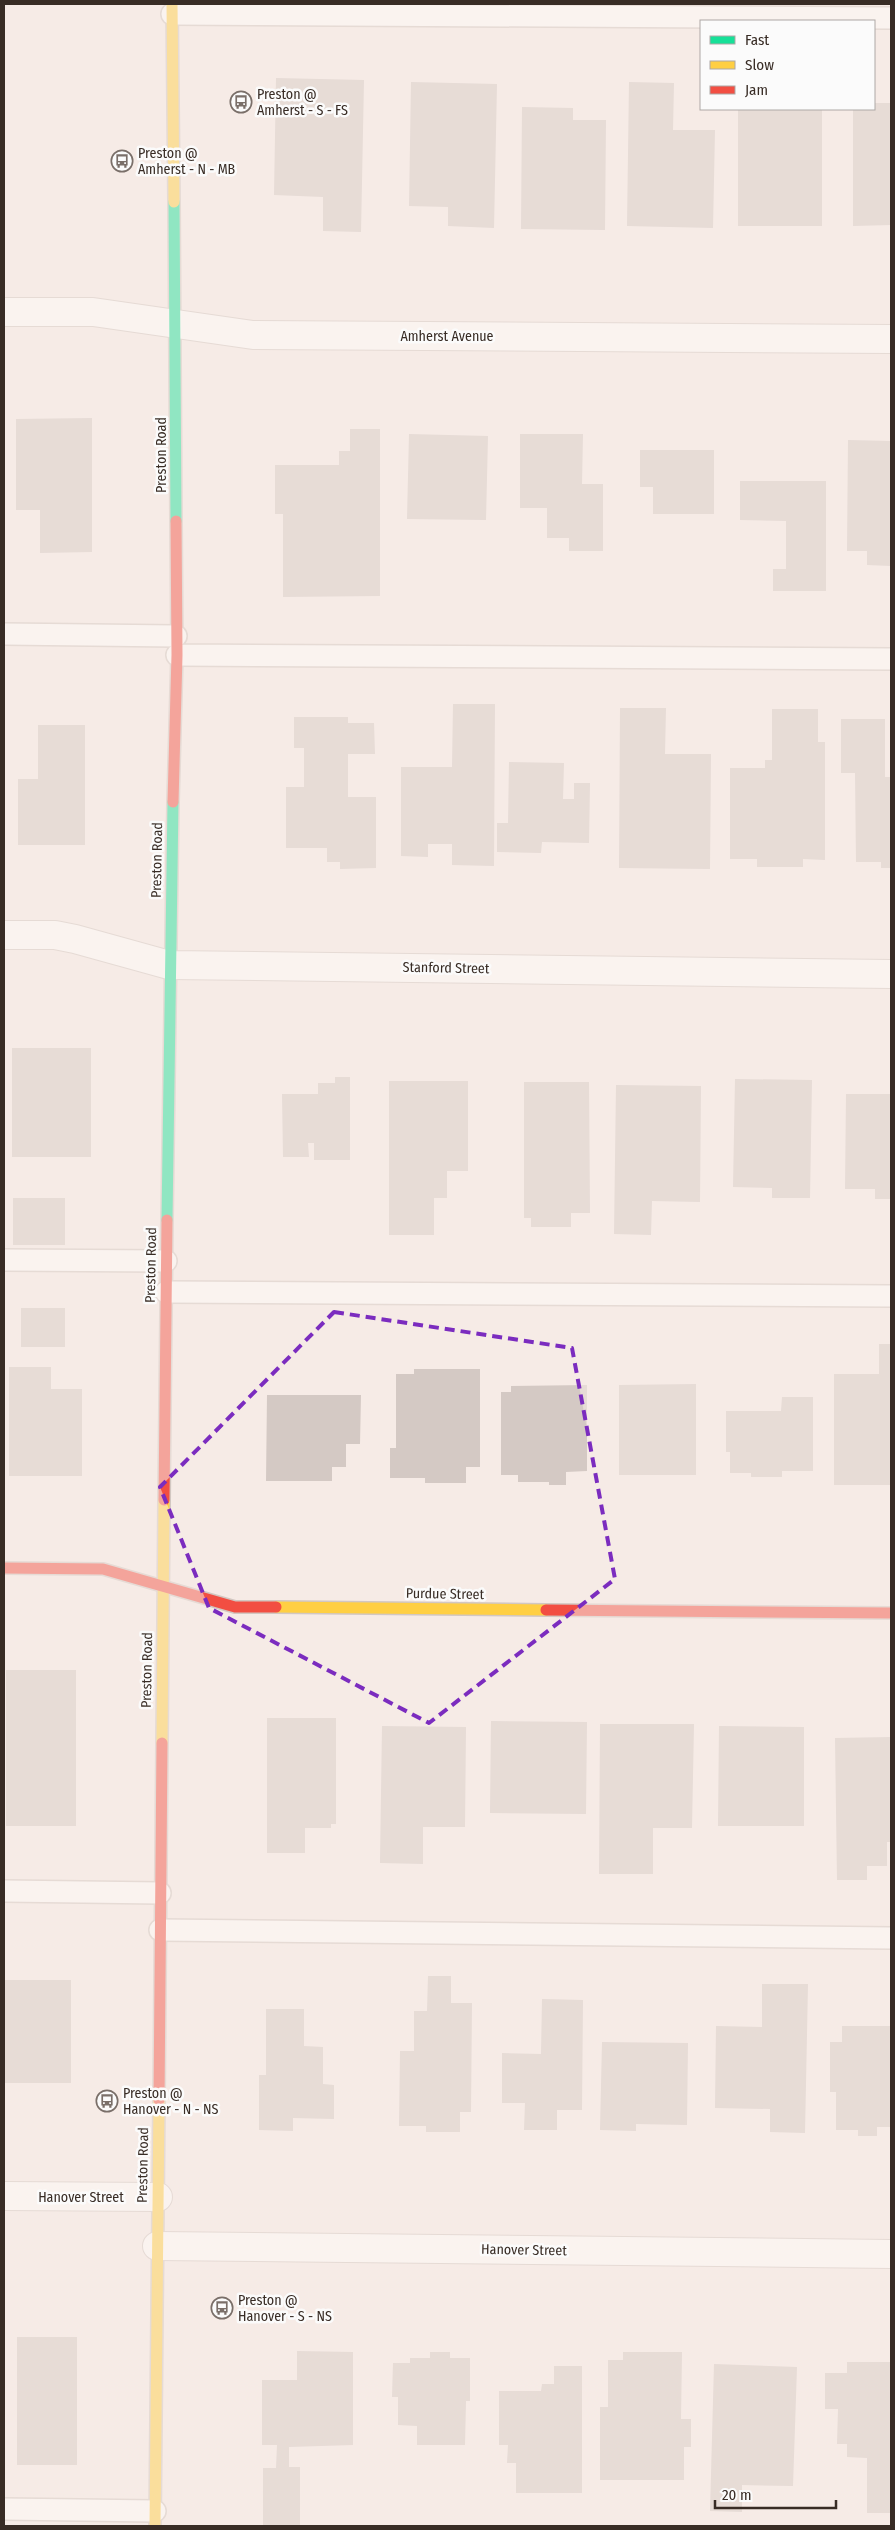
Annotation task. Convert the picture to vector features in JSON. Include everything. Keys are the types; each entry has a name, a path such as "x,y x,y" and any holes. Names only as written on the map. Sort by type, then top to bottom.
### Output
{"main road":[{"name":"Preston Road","path":"155,2519 169,965 177,646 176,324 172,9"},
{"name":"Purdue Street","path":"4,1568 103,1569 235,1607 891,1614"}],"street":[{"name":"Amherst Avenue","path":"4,312 94,312 253,335 891,339"},
{"name":"Stanford Street","path":"4,935 55,935 169,965 891,974"},
{"name":"Hanover Street","path":"4,2196 158,2197"},
{"name":"Hanover Street","path":"157,2246 891,2254"}],"lane":[{"path":"172,9 891,18"},
{"path":"4,634 177,646 891,659"},
{"path":"4,1260 166,1261"},
{"path":"166,1292 891,1296"},
{"path":"4,1891 160,1893"},
{"path":"160,1930 891,1938"},
{"path":"4,2510 155,2519"}],"highlighted area":[{"path":"334,1312 572,1348 615,1579 429,1723 209,1608 160,1487"}],"building":[{"path":"276,78 364,80 361,232 323,231 323,197 274,195"},
{"path":"411,82 497,84 494,228 448,226 448,207 409,206"},
{"path":"629,82 674,83 673,130 715,130 713,228 627,226"},
{"path":"875,103 891,103 891,225 853,226 853,110 875,110"},
{"path":"522,107 573,108 573,120 606,120 605,230 521,229"},
{"path":"738,110 822,110 822,226 738,226"},
{"path":"92,418 92,552 40,553 40,510 16,510 16,419"},
{"path":"350,429 380,429 380,596 283,597 283,514 275,514 275,465 339,465 339,451 350,451"},
{"path":"409,434 488,436 486,520 407,519"},
{"path":"520,434 583,434 582,484 603,484 603,551 569,551 569,538 547,538 547,508 520,508"},
{"path":"848,440 891,441 891,566 867,565 867,551 847,551"},
{"path":"640,450 714,450 714,514 653,514 653,487 640,487"},
{"path":"740,481 826,481 826,591 773,591 773,569 786,569 786,521 740,520"},
{"path":"453,704 495,704 494,866 452,865 452,844 428,844 428,857 401,856 401,767 452,767"},
{"path":"620,708 666,708 665,754 711,754 710,869 619,868"},
{"path":"772,709 818,709 818,742 825,742 825,860 803,859 803,867 757,867 757,859 730,859 730,768 765,768 765,760 772,760"},
{"path":"294,717 348,717 348,723 374,723 375,754 348,754 348,797 376,797 376,868 340,869 340,862 327,862 327,848 286,848 286,787 304,787 304,748 294,748"},
{"path":"841,719 885,719 885,777 891,777 891,868 881,868 881,862 856,862 855,773 841,773"},
{"path":"38,725 85,725 85,845 18,845 18,779 38,779"},
{"path":"509,762 564,763 563,799 574,799 574,783 590,783 589,843 542,842 541,853 497,852 497,823 508,823"},
{"path":"12,1048 91,1048 91,1157 12,1157"},
{"path":"335,1077 350,1077 350,1160 314,1160 314,1143 308,1143 309,1157 283,1157 282,1094 318,1094 318,1083 335,1083"},
{"path":"735,1079 812,1080 810,1198 772,1198 772,1188 733,1187"},
{"path":"389,1081 468,1081 468,1171 447,1171 447,1198 434,1198 434,1235 389,1235"},
{"path":"524,1082 589,1082 590,1213 571,1213 571,1227 531,1227 531,1218 524,1218"},
{"path":"616,1085 701,1086 700,1202 652,1201 651,1235 614,1234"},
{"path":"846,1094 891,1094 891,1199 875,1199 875,1189 845,1189"},
{"path":"13,1198 65,1198 65,1245 13,1245"},
{"path":"21,1308 65,1308 65,1347 21,1347"},
{"path":"879,1344 891,1344 891,1485 834,1485 834,1374 879,1374"},
{"path":"9,1367 51,1367 51,1389 82,1389 82,1476 9,1476"},
{"path":"414,1369 480,1369 480,1467 466,1467 466,1483 425,1483 425,1478 390,1478 390,1448 396,1448 396,1374 414,1374"},
{"path":"696,1384 696,1475 619,1475 619,1385"},
{"path":"587,1385 587,1471 566,1472 566,1485 549,1485 549,1482 518,1482 518,1475 501,1475 501,1392 511,1392 511,1386"},
{"path":"267,1395 361,1395 360,1444 346,1444 346,1467 332,1467 332,1481 266,1481"},
{"path":"782,1397 813,1397 813,1471 782,1471 782,1477 751,1477 751,1473 730,1473 730,1452 726,1452 726,1411 781,1411"},
{"path":"6,1670 76,1670 76,1826 6,1826"},
{"path":"267,1718 336,1718 336,1824 331,1824 331,1828 305,1828 305,1853 267,1853"},
{"path":"491,1721 587,1722 586,1814 490,1813"},
{"path":"600,1724 694,1724 692,1828 653,1828 653,1874 599,1874"},
{"path":"382,1726 466,1727 465,1827 423,1827 423,1864 380,1863"},
{"path":"719,1726 804,1727 804,1826 718,1826"},
{"path":"891,1737 891,1842 887,1842 887,1866 867,1866 867,1880 837,1880 835,1738"},
{"path":"428,1976 451,1976 451,2003 472,2003 471,2112 460,2112 460,2132 426,2132 426,2126 399,2126 400,2051 414,2051 414,2011 427,2011"},
{"path":"4,1980 71,1980 71,2083 4,2083"},
{"path":"762,1984 808,1984 805,2133 770,2132 770,2109 715,2108 716,2026 762,2027"},
{"path":"542,1999 583,2000 582,2110 557,2110 557,2130 524,2130 525,2103 502,2103 502,2053 541,2054"},
{"path":"266,2009 304,2009 304,2046 323,2047 323,2084 334,2085 334,2119 293,2118 293,2131 259,2130 259,2075 266,2075"},
{"path":"842,2026 891,2026 891,2127 877,2127 877,2136 858,2136 858,2130 836,2130 836,2092 830,2092 830,2042 842,2042"},
{"path":"602,2042 688,2043 687,2125 636,2124 636,2131 600,2130"},
{"path":"17,2337 77,2337 77,2465 17,2465"},
{"path":"297,2351 353,2352 353,2445 289,2447 289,2467 300,2467 300,2526 263,2526 263,2468 276,2468 277,2445 262,2445 262,2380 297,2380"},
{"path":"430,2352 450,2352 450,2358 470,2358 470,2401 466,2401 465,2445 417,2445 417,2426 398,2425 398,2397 392,2397 393,2363 410,2363 410,2358 430,2358"},
{"path":"623,2352 682,2352 681,2419 691,2419 691,2447 684,2447 684,2480 600,2480 600,2407 608,2407 608,2360 623,2360"},
{"path":"847,2362 891,2362 891,2513 867,2513 867,2458 847,2457 847,2444 837,2444 838,2409 825,2409 825,2373 847,2373"},
{"path":"714,2364 797,2367 793,2486 742,2485 742,2512 710,2511"},
{"path":"554,2366 582,2366 582,2493 516,2493 516,2463 507,2463 508,2445 499,2445 499,2391 541,2391 542,2384 554,2384"}],"traffic: fast":[{"path":"174,202 176,521"},
{"path":"167,1220 173,802"}],"traffic: slow":[{"path":"172,4 174,202"},
{"path":"162,1743 164,1500"},
{"path":"276,1607 546,1610"},
{"path":"155,2526 159,2100"}],"traffic: jam":[{"path":"173,802 177,655 176,521"},
{"path":"164,1500 167,1220"},
{"path":"4,1568 103,1569 235,1607 276,1607"},
{"path":"546,1610 891,1613"},
{"path":"159,2100 162,1743"}],"place":[{"name":"Preston @ Amherst - S - FS","path":"241,102"},
{"name":"Preston @ Amherst - N - MB","path":"122,161"},
{"name":"Preston @ Hanover - N - NS","path":"107,2101"},
{"name":"Preston @ Hanover - S - NS","path":"222,2308"}]}
